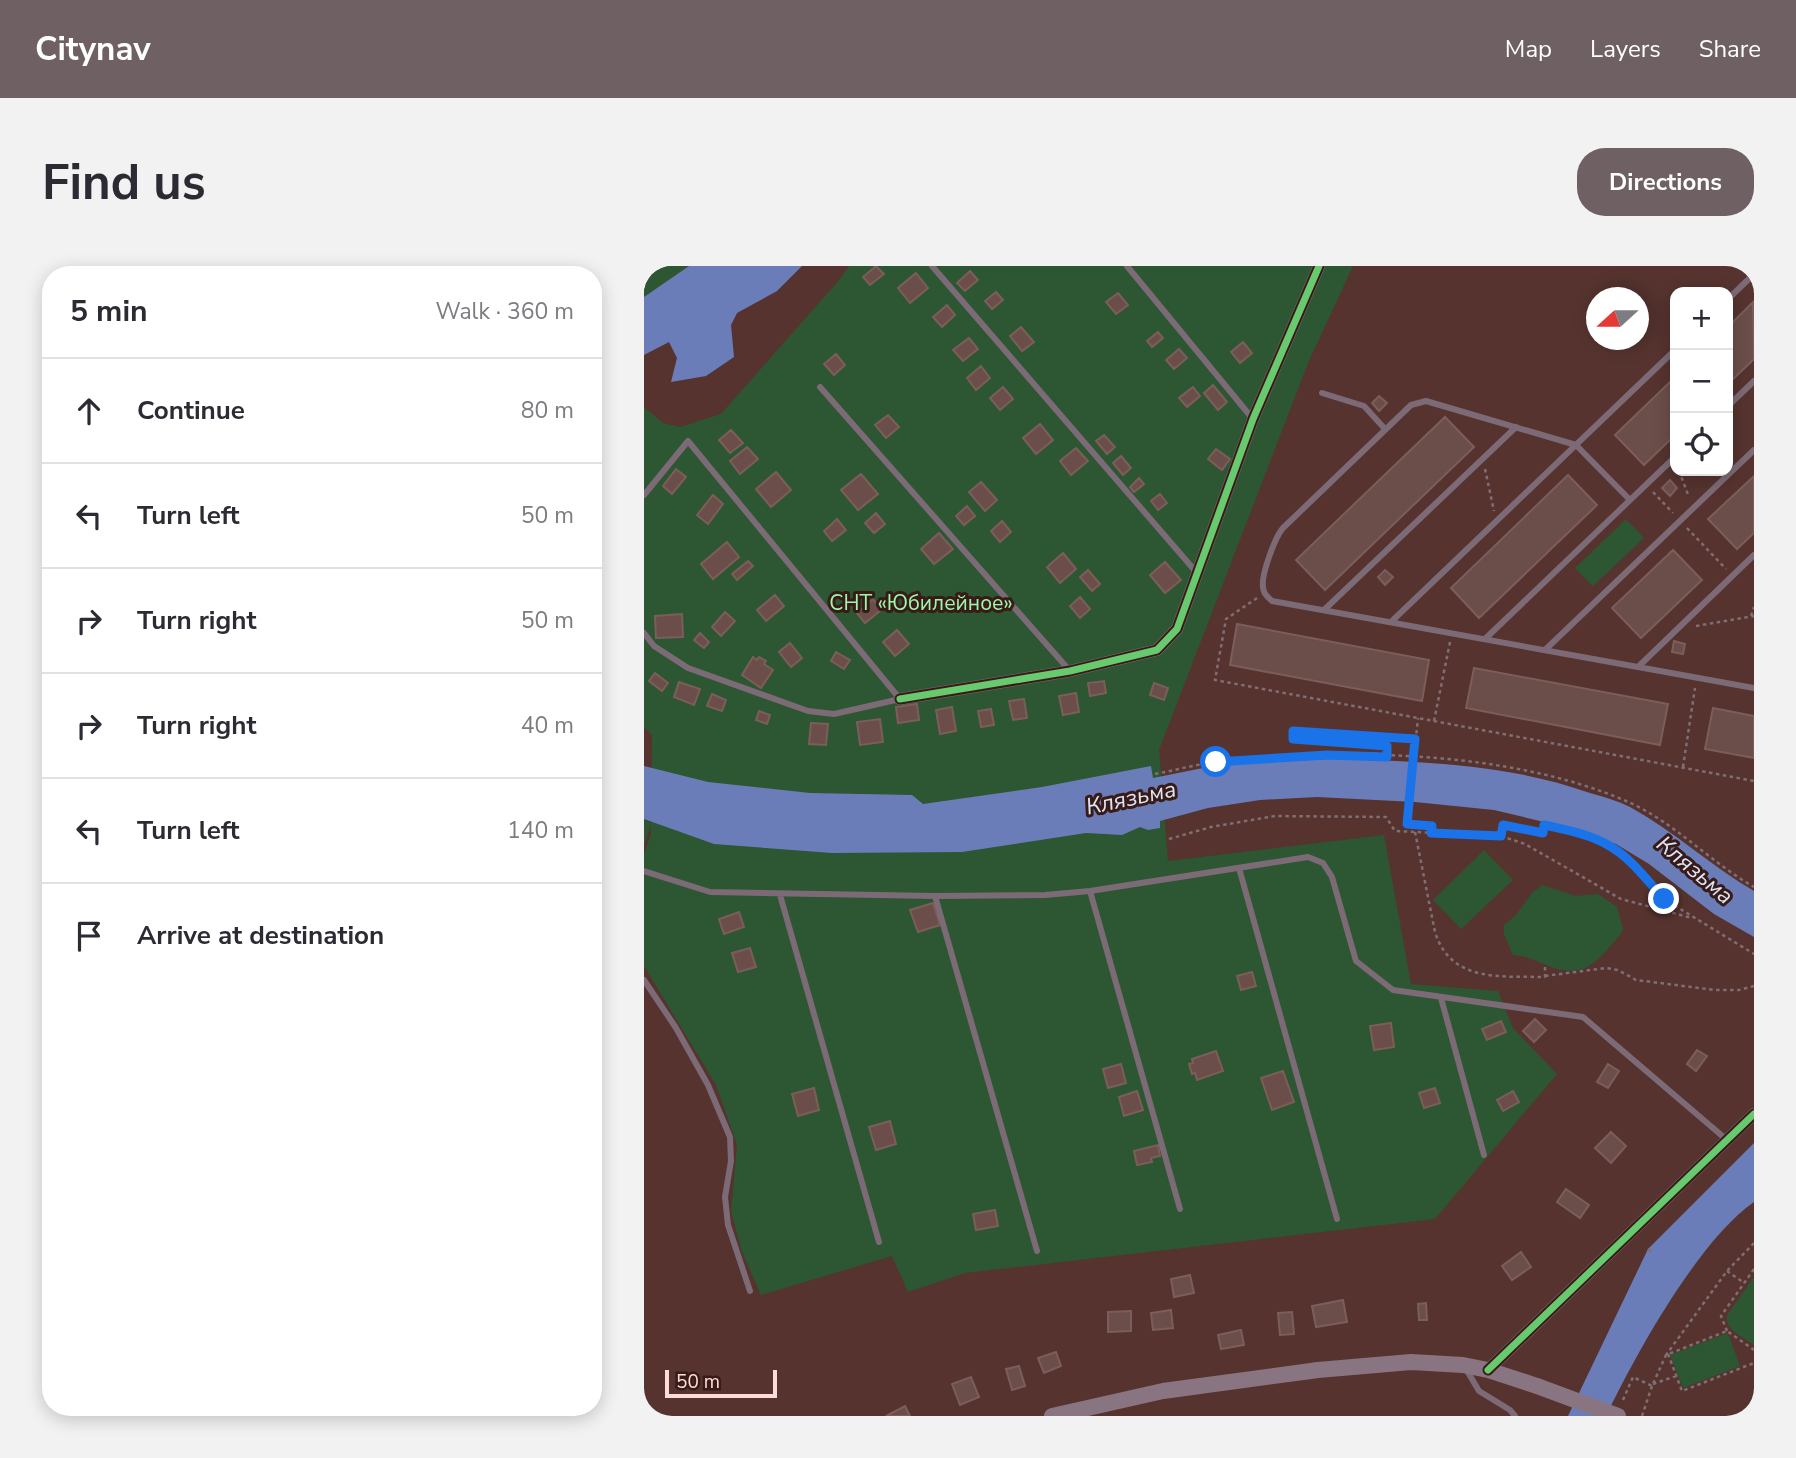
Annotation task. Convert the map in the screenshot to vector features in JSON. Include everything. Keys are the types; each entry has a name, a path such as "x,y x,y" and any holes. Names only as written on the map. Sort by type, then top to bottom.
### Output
{"main road":[{"path":"1052,1416 1163,1391 1318,1370 1411,1362 1463,1365 1488,1370 1619,1411"}],"street":[{"path":"900,699 1070,671 1157,650 1177,629 1253,419 1319,266"},
{"path":"1488,1370 1754,1114"}],"lane":[{"path":"932,266 1198,575"},
{"path":"1126,266 1253,419"},
{"path":"1733,294 1754,274"},
{"path":"1391,622 1670,355"},
{"path":"1733,401 1754,381"},
{"path":"820,387 1070,671"},
{"path":"1322,393 1364,406 1385,429"},
{"path":"1630,500 1576,445 1426,401 1411,405 1278,533 1262,585 1272,600 1754,688"},
{"path":"1324,610 1516,427"},
{"path":"644,495 688,441 900,699 834,714 808,711 688,668 654,646 644,634"},
{"path":"1545,650 1754,450"},
{"path":"1485,639 1670,462"},
{"path":"1638,667 1754,555"},
{"path":"644,871 710,892 780,895 1045,895 1090,891 1308,857 1322,863 1332,877 1356,961 1393,989 1583,1017 1727,1140"},
{"path":"1239,868 1337,1219"},
{"path":"1090,891 1180,1209"},
{"path":"780,895 879,1242"},
{"path":"936,896 1037,1251"},
{"path":"644,980 708,1084 730,1138 731,1161 725,1197 728,1225 750,1291"},
{"path":"1440,998 1484,1155"},
{"path":"1463,1365 1479,1391 1515,1416"}],"path":[{"path":"1483,459 1496,521"},
{"path":"1681,476 1693,508"},
{"path":"1646,485 1732,576"},
{"path":"1265,593 1226,619 1214,680 1754,781"},
{"path":"1676,630 1753,616 1754,607"},
{"path":"1434,721 1452,633"},
{"path":"1683,767 1697,678"},
{"path":"1418,718 1407,824 1432,826 1431,833"},
{"path":"1387,757 1387,746 1293,739 1293,731 1415,739"},
{"path":"1156,774 1216,762 1327,755 1424,758 1506,767 1559,778 1627,802 1655,817 1754,887"},
{"path":"1169,839 1222,825 1275,816 1386,817 1395,831 1501,836 1525,844 1621,900 1694,919"},
{"path":"1501,836 1503,825 1543,833 1544,825 1596,839 1628,860 1664,899 1754,954"},
{"path":"1415,832 1439,946 1455,964 1480,974 1545,976 1606,968 1618,970 1636,980 1715,990 1739,990 1754,986"},
{"path":"1545,965 1545,976"},
{"path":"1642,1416 1652,1385 1667,1354 1727,1271 1754,1243"},
{"path":"1648,1249 1653,1254"},
{"path":"1754,1269 1721,1316 1727,1331 1754,1350"},
{"path":"1727,1271 1744,1283"},
{"path":"1667,1354 1727,1331"},
{"path":"1667,1354 1682,1391 1754,1363"},
{"path":"1619,1411 1633,1377 1652,1385 1676,1376"}],"green space":[{"path":"644,266 689,266 644,297"},
{"name":"СНТ «Юбилейное»","path":"849,266 1353,266 1308,363 1159,750 1168,861 1384,835 1411,984 1498,991 1513,1028 1557,1074 1435,1219 965,1273 908,1292 892,1256 761,1295 742,1252 731,1211 737,1145 716,1085 644,966 644,854 651,834 651,825 644,845 644,819 651,823 652,735 644,727 644,407 663,423 680,427 721,414"},
{"path":"1626,519 1644,538 1593,586 1575,568"},
{"path":"1484,850 1513,880 1461,929 1433,900"},
{"path":"1542,885 1576,896 1598,894 1617,907 1623,929 1621,934 1591,965 1573,971 1562,970 1513,955 1504,934 1504,925"},
{"path":"1754,1277 1754,1345 1735,1333 1728,1325 1727,1315"},
{"path":"1728,1333 1740,1366 1683,1388 1670,1355"}],"water":[{"path":"689,266 802,266 777,291 737,313 731,325 734,357 706,376 671,382 677,358 669,342 644,355 644,297"},
{"name":"Клязьма","path":"1327,759 1427,763 1493,770 1558,783 1621,803 1662,827 1754,891 1754,937 1714,914 1649,864 1616,844 1574,829 1494,810 1415,802 1317,797 1260,800 1208,808 1160,821 1160,828 1148,830 1140,827 1122,835 1086,833 962,852 832,853 714,844 644,819 644,766 708,782 810,793 912,795 923,804 1042,787 1151,766 1153,778 1218,765"},
{"path":"1754,1143 1754,1202 1711,1243 1690,1271 1651,1331 1606,1416 1568,1416 1648,1249"}],"building":[{"path":"876,266 884,274 870,285 863,277"},
{"path":"970,271 978,280 965,291 957,283"},
{"path":"916,273 928,288 910,303 898,288"},
{"path":"996,292 1003,300 992,309 985,301"},
{"path":"1118,293 1128,305 1116,314 1106,302"},
{"path":"1753,302 1754,359 1733,379 1733,350 1733,322"},
{"path":"947,305 955,315 942,327 933,317"},
{"path":"1021,327 1034,342 1022,351 1010,336"},
{"path":"1158,332 1163,338 1152,347 1147,341"},
{"path":"969,338 978,349 963,361 953,350"},
{"path":"1243,342 1252,353 1240,363 1231,352"},
{"path":"1179,349 1187,358 1174,369 1166,360"},
{"path":"836,354 845,365 834,375 824,364"},
{"path":"981,366 990,378 976,390 967,378"},
{"path":"1670,382 1670,440 1644,465 1615,435"},
{"path":"1213,385 1227,402 1218,410 1204,393"},
{"path":"1003,387 1013,399 1000,410 990,398"},
{"path":"1193,387 1200,396 1187,407 1179,398"},
{"path":"1379,396 1387,403 1379,411 1372,403"},
{"path":"888,415 899,427 886,438 875,425"},
{"path":"1445,417 1474,447 1325,590 1296,560"},
{"path":"1040,424 1053,440 1036,454 1023,438"},
{"path":"731,430 743,443 730,453 719,440"},
{"path":"1104,435 1115,447 1107,454 1096,441"},
{"path":"747,447 758,459 740,474 730,461"},
{"path":"1076,448 1088,461 1071,475 1060,461"},
{"path":"1216,449 1230,459 1222,470 1208,459"},
{"path":"1121,456 1131,468 1123,475 1113,463"},
{"path":"676,469 686,477 672,494 663,486"},
{"path":"776,472 791,490 771,507 756,489"},
{"path":"861,474 878,494 858,510 841,490"},
{"path":"1568,475 1597,505 1479,618 1451,588"},
{"path":"1754,476 1754,533 1737,549 1708,519"},
{"path":"1139,478 1144,484 1134,492 1130,487"},
{"path":"1670,480 1677,488 1670,496 1662,488"},
{"path":"981,482 997,500 985,511 969,492"},
{"path":"1160,494 1167,503 1158,510 1151,501"},
{"path":"713,495 723,504 708,524 697,515"},
{"path":"967,506 975,516 964,525 956,516"},
{"path":"876,513 885,524 874,533 865,523"},
{"path":"837,519 846,530 832,541 824,531"},
{"path":"1002,521 1011,532 1000,542 991,531"},
{"path":"939,533 953,549 934,564 921,549"},
{"path":"727,542 739,557 713,579 701,564"},
{"path":"1673,550 1702,580 1641,638 1612,608"},
{"path":"1063,553 1076,569 1060,583 1047,567"},
{"path":"748,561 753,566 737,580 732,574"},
{"path":"1165,562 1181,580 1165,593 1150,575"},
{"path":"1088,570 1100,584 1092,591 1080,577"},
{"path":"1385,570 1393,577 1385,585 1378,577"},
{"path":"775,595 784,606 766,621 757,610"},
{"path":"1080,597 1090,609 1080,618 1070,606"},
{"path":"873,599 881,610 865,623 857,613"},
{"path":"725,612 735,621 721,636 712,627"},
{"path":"682,614 683,637 656,638 655,616"},
{"path":"1237,624 1429,660 1422,701 1230,665"},
{"path":"897,630 909,644 895,656 883,642"},
{"path":"700,633 709,642 704,648 694,640"},
{"path":"1674,641 1685,644 1683,654 1672,652"},
{"path":"790,643 802,658 791,667 779,652"},
{"path":"836,652 850,660 844,669 831,661"},
{"path":"753,657 766,661 764,664 773,670 761,688 742,675"},
{"path":"1474,668 1668,704 1660,745 1466,708"},
{"path":"655,673 668,683 662,691 649,681"},
{"path":"1104,681 1106,693 1090,696 1088,683"},
{"path":"679,682 700,689 694,705 674,697"},
{"path":"1154,683 1168,688 1164,700 1150,695"},
{"path":"1076,693 1079,712 1063,715 1059,696"},
{"path":"712,694 726,700 722,711 707,706"},
{"path":"1024,699 1027,718 1013,720 1009,701"},
{"path":"917,704 919,720 898,723 896,707"},
{"path":"952,707 956,731 940,734 936,710"},
{"path":"1713,708 1754,716 1754,758 1705,749"},
{"path":"991,709 994,725 981,727 978,711"},
{"path":"759,711 770,715 767,724 756,720"},
{"path":"880,719 883,742 860,745 857,722"},
{"path":"811,723 828,724 826,745 809,744"},
{"path":"933,903 940,925 918,932 910,910"},
{"path":"739,912 744,927 724,934 719,919"},
{"path":"750,948 756,967 738,972 732,953"},
{"path":"1252,972 1256,986 1241,990 1237,976"},
{"path":"1535,1019 1546,1030 1534,1042 1523,1031"},
{"path":"1501,1021 1506,1032 1487,1040 1482,1029"},
{"path":"1391,1023 1394,1047 1374,1050 1370,1026"},
{"path":"1697,1050 1707,1056 1696,1071 1687,1064"},
{"path":"1216,1051 1223,1071 1197,1080 1189,1064 1193,1063 1192,1059"},
{"path":"1121,1064 1126,1083 1108,1088 1103,1069"},
{"path":"1608,1064 1619,1071 1608,1088 1597,1082"},
{"path":"1283,1071 1294,1102 1272,1110 1261,1078"},
{"path":"814,1088 819,1110 798,1116 792,1094"},
{"path":"1435,1088 1440,1103 1424,1108 1419,1093"},
{"path":"1137,1091 1143,1110 1124,1116 1119,1097"},
{"path":"1513,1091 1519,1102 1503,1111 1497,1100"},
{"path":"890,1121 896,1144 876,1150 869,1127"},
{"path":"1611,1132 1626,1146 1611,1163 1595,1148"},
{"path":"1158,1145 1160,1156 1151,1158 1152,1162 1137,1165 1134,1151"},
{"path":"1566,1189 1589,1205 1580,1218 1557,1202"},
{"path":"995,1210 998,1226 976,1230 973,1214"},
{"path":"1521,1252 1531,1267 1512,1280 1502,1266"},
{"path":"1190,1275 1194,1293 1174,1297 1171,1279"},
{"path":"1343,1300 1347,1322 1316,1327 1312,1306"},
{"path":"1426,1303 1427,1320 1419,1320 1418,1304"},
{"path":"1171,1310 1173,1328 1153,1330 1151,1313"},
{"path":"1131,1311 1131,1331 1108,1332 1108,1312"},
{"path":"1292,1312 1294,1334 1280,1335 1278,1313"},
{"path":"1241,1330 1244,1345 1221,1349 1218,1335"},
{"path":"1056,1352 1061,1366 1044,1373 1038,1358"},
{"path":"1019,1366 1025,1386 1012,1390 1006,1369"},
{"path":"971,1377 979,1397 960,1405 952,1384"},
{"path":"905,1406 910,1416 886,1416"}],"cycle path":[{"path":"900,699 1070,671 1157,650 1177,629 1253,419 1319,266"},
{"path":"1488,1370 1754,1114"}],"route":[{"path":"1216,762 1327,755 1387,757 1387,746 1293,739 1293,731 1415,739 1407,824 1432,826 1431,833 1501,836 1503,825 1543,833 1544,825 1579,834 1610,846 1628,860 1664,899"}]}
